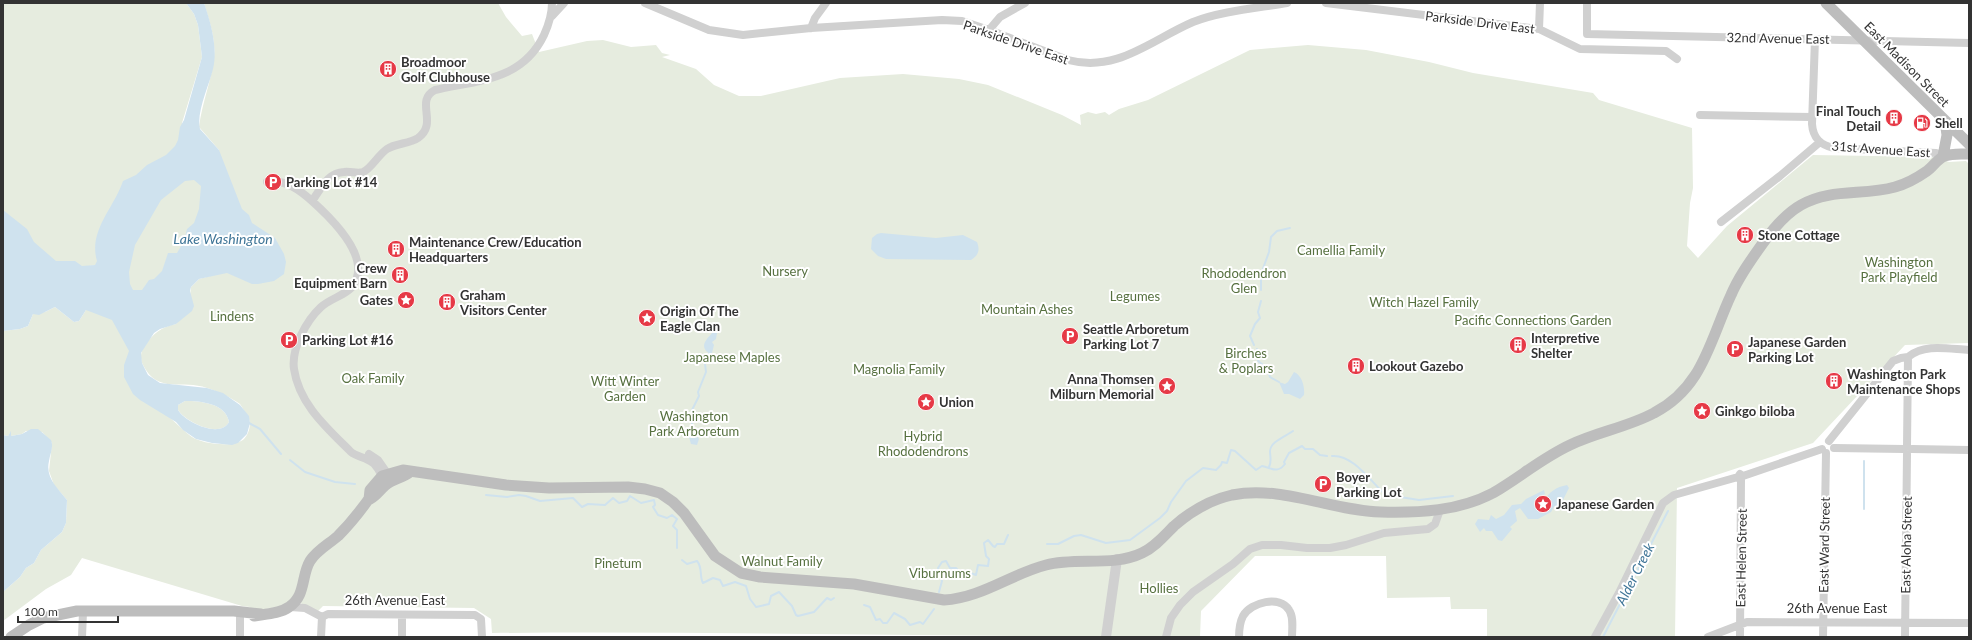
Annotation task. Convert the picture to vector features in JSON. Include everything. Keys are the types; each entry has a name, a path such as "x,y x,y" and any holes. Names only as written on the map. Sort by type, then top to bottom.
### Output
{"main road":[{"name":"East Madison Street","path":"1826,3 1969,144"},
{"path":"1943,156 1947,135 1945,121"},
{"path":"228,612 254,616 272,613 290,607 302,592 305,572 313,557 354,519 369,499 370,490 386,478 403,470 506,486 549,488 628,487 653,491 667,497 679,507 715,556 741,573 760,577 836,582 939,599 950,599 984,590 1030,570 1049,564 1117,560 1133,556 1149,549 1200,507 1220,499 1240,494 1273,494 1372,512 1440,510 1460,506 1480,499 1508,484 1558,451 1586,438 1645,417 1666,406 1679,396 1694,380 1739,279 1772,230 1786,216 1807,202 1829,194 1879,190 1898,186 1922,174 1943,156 1969,154"},
{"path":"11,637 28,625 50,616 78,612 234,611 261,614"}],"street":[{"path":"552,3 552,16"},
{"path":"312,201 324,184 334,174 362,172 368,169 375,159 388,148 412,141 421,135 428,123 425,104 430,93 442,88 499,76 524,62 540,44 552,16 564,3"},
{"name":"Parkside Drive East","path":"645,3 709,30 723,34 762,34 812,28 942,20 962,21 1081,64 1095,64 1121,58 1194,22 1212,16 1287,3"},
{"path":"812,28 815,18 826,3"},
{"path":"989,30 1000,17 1025,3"},
{"name":"Parkside Drive East","path":"1326,3 1539,29 1580,49 1666,51 1677,58"},
{"path":"1539,29 1540,3"},
{"name":"32nd Avenue East","path":"1587,3 1587,34 1969,43"},
{"path":"1721,222 1780,176 1820,142 1813,131 1812,117 1815,39"},
{"path":"1700,115 1812,117"},
{"name":"31st Avenue East","path":"1820,142 1834,148 1936,153 1943,156"},
{"path":"267,182 277,181 288,185 312,201 345,235 354,253 358,272 354,284 349,290 331,299 321,307 313,317 297,348 294,360 294,370 304,399 331,434 348,447 373,456 381,463 386,478"},
{"path":"1595,637 1620,593 1658,512 1668,499 1681,492 1741,477 1824,451 1831,452 1831,444 1894,362 1901,358 1908,357 1915,351 1925,349 1969,350"},
{"name":"East Aloha Street","path":"1905,637 1908,357"},
{"path":"1831,444 1908,450 1969,450"},
{"name":"East Ward Street","path":"1823,637 1824,451"},
{"name":"East Helen Street","path":"1740,637 1741,477"},
{"path":"1166,637 1171,618 1180,605 1193,592 1233,564 1250,549 1262,545 1330,548 1346,545 1384,533 1428,528 1434,524 1440,510"},
{"path":"1106,637 1117,560"},
{"path":"1239,637 1244,615 1261,603 1273,602 1285,605 1292,614 1292,637"},
{"path":"290,607 305,608 322,619 321,637"},
{"path":"78,612 82,637"},
{"name":"26th Avenue East","path":"322,619 328,614 480,616 482,619 482,637"},
{"path":"240,615 240,637"},
{"path":"402,615 402,637"},
{"name":"26th Avenue East","path":"1708,637 1747,622 1969,623"}],"green space":[{"path":"3,3 186,3 194,14 198,25 202,57 182,123 188,138 107,264 62,269 3,221"},
{"name":"Washington Park Arboretum","path":"204,3 498,3 506,17 522,36 532,34 539,52 587,41 603,40 631,47 656,45 662,53 670,55 662,57 696,69 714,85 739,96 761,96 840,78 903,74 959,79 988,85 1062,115 1081,125 1080,115 1088,112 1096,114 1105,112 1109,115 1119,109 1148,100 1250,50 1308,45 1366,50 1429,62 1473,73 1593,93 1599,100 1692,128 1693,188 1690,203 1687,246 1698,258 1727,226 1813,155 1936,157 1949,162 1966,161 1969,164 1969,343 1905,345 1813,443 1677,488 1675,637 1487,637 1487,609 1451,609 1450,597 1387,598 1386,556 1255,556 1201,611 1200,637 492,633 491,619 474,608 323,606 318,611 300,603 260,610 251,610 250,607 242,606 82,558 71,575 46,589 3,621 3,592 20,577 26,568 34,563 41,550 62,532 66,523 67,500 54,485 49,471 52,443 42,432 26,431 22,434 11,436 11,432 8,436 3,435 3,331 20,329 28,326 33,314 45,312 55,307 74,322 79,321 86,310 80,305 132,319 132,374 149,397 178,425 192,437 203,442 218,444 240,442 246,437 249,431 249,419 240,404 237,402 207,388 164,383 156,380 149,374 141,360 143,348 154,334 166,327 176,324 190,296 191,287 199,279 214,275 219,150 199,127 213,65 214,50 212,30"},
{"path":"183,165 217,201 147,300 104,277"},
{"path":"185,401 212,404 223,411 229,422 225,427 218,429 211,429 195,424 182,415 178,410 178,405"}],"water":[{"name":"Lake Washington","path":"186,3 204,3 211,27 215,53 213,69 201,107 199,122 200,129 219,150 242,209 249,215 252,223 275,238 284,254 286,262 284,274 274,281 252,284 227,273 199,279 191,287 190,291 194,306 192,311 176,324 160,329 154,333 141,353 142,363 148,375 160,383 207,388 223,393 240,405 249,416 250,423 247,434 238,443 232,445 212,443 196,439 183,430 176,422 140,400 133,394 124,377 124,365 129,351 112,320 86,310 79,321 74,322 55,307 39,315 33,314 28,326 20,329 3,331 3,210 27,229 34,242 56,261 75,261 82,266 95,265 97,261 95,250 96,240 99,230 123,181 136,175 147,165 166,155 175,146 178,140 180,127 184,120 202,57 198,25 194,14","holes":["194,180 201,186 199,209 194,223 187,229 184,241 177,253 168,253 162,271 154,279 149,280 142,290 133,290 130,284 129,272 135,245 161,200 185,181","185,401 212,404 223,411 229,422 225,427 218,429 211,429 195,424 182,415 178,410 178,405"]},
{"path":"881,233 936,238 963,235 977,242 978,252 971,260 886,259 878,256 871,249 872,238"},
{"path":"713,332 717,333 716,339 712,342 714,345 712,353 709,353 704,348 704,345"},
{"path":"1294,372 1301,378 1304,388 1304,395 1300,399 1289,394 1284,394 1279,382 1285,384 1288,382"},
{"path":"692,428 699,439 697,445 691,444 687,430"},
{"path":"31,429 38,429 51,440 52,448 48,467 49,473 53,482 67,500 66,523 62,532 41,550 34,563 26,568 20,577 3,592 3,435 8,436 11,431 11,436 22,434"},
{"path":"1567,485 1569,488 1561,504 1554,507 1551,512 1538,519 1528,519 1520,508 1515,511 1517,521 1510,527 1512,529 1502,541 1498,540 1492,531 1486,531 1484,528 1480,532 1475,524 1478,519 1489,520 1491,515 1496,519 1504,515 1512,505 1521,504 1526,499 1544,490 1545,494 1541,496 1538,502 1544,501 1553,490"}],"waterway":[{"path":"1261,290 1261,274 1269,252 1271,237 1277,231 1290,228"},
{"path":"1254,345 1250,336 1255,324 1260,318 1258,312 1261,301"},
{"path":"1257,349 1260,355 1258,361 1267,368 1270,377 1279,382"},
{"path":"692,428 692,410 699,396 698,392 706,372 705,364 709,353"},
{"path":"249,423 260,429 281,454"},
{"path":"1269,467 1271,461 1271,448 1279,440 1293,431"},
{"path":"1047,544 1058,544 1074,536 1081,535 1106,543 1130,540 1167,511 1171,502 1186,481 1203,468 1216,470 1222,462 1227,463 1231,450 1235,451 1256,470 1262,466 1274,470 1279,469 1285,464 1284,462 1289,453 1302,446 1305,449 1313,449 1320,455 1327,456"},
{"path":"1332,456 1348,460 1355,465 1363,471 1388,497 1394,496 1419,500 1453,496"},
{"path":"290,460 305,472 335,482 355,484"},
{"path":"1864,461 1864,509"},
{"path":"486,495 507,497 519,495 540,501 573,498 582,507 588,504 605,505 613,498 619,503 627,501 630,496 641,503 654,500 655,505 653,507 658,515 667,518 672,515 677,519 673,526 677,530 677,548"},
{"name":"Alder Creek","path":"1603,637 1668,511"},
{"path":"939,592 942,581 938,568 942,562 946,561 950,568 956,568 964,576 968,572 976,575 978,565 988,566 989,559 986,556 984,543 988,540 995,547 997,544 1004,544 1008,535"},
{"path":"682,560 687,564 697,561 700,566 703,583 713,578 720,580 723,586 735,582 746,586 750,599 756,607 769,604 771,596 779,592 792,606 796,615 798,616 814,612 827,598 831,600 834,598"},
{"path":"864,605 870,607 876,620 880,619 883,623 887,623 894,613 905,619 910,625 920,622 923,624 934,609"}],"place":[{"name":"Broadmoor Golf Clubhouse","path":"388,69"},
{"name":"Final Touch Detail","path":"1894,118"},
{"name":"Shell","path":"1922,123"},
{"name":"Parking Lot #14","path":"273,182"},
{"name":"Stone Cottage","path":"1745,235"},
{"name":"Maintenance Crew/Education Headquarters","path":"396,249"},
{"name":"Crew Equipment Barn","path":"400,275"},
{"name":"Gates","path":"406,300"},
{"name":"Graham Visitors Center","path":"447,302"},
{"name":"Origin Of The Eagle Clan","path":"647,318"},
{"name":"Seattle Arboretum Parking Lot 7","path":"1070,336"},
{"name":"Parking Lot #16","path":"289,340"},
{"name":"Interpretive Shelter","path":"1518,345"},
{"name":"Japanese Garden Parking Lot","path":"1735,349"},
{"name":"Lookout Gazebo","path":"1356,366"},
{"name":"Washington Park Maintenance Shops","path":"1834,381"},
{"name":"Anna Thomsen Milburn Memorial","path":"1167,386"},
{"name":"Union","path":"926,402"},
{"name":"Ginkgo biloba","path":"1702,411"},
{"name":"Boyer Parking Lot","path":"1323,484"},
{"name":"Japanese Garden","path":"1543,504"}],"park label":[{"name":"Camellia Family","path":"1341,250"},
{"name":"Washington Park Playfield","path":"1899,270"},
{"name":"Nursery","path":"785,271"},
{"name":"Rhododendron Glen","path":"1244,280"},
{"name":"Legumes","path":"1135,296"},
{"name":"Witch Hazel Family","path":"1424,302"},
{"name":"Mountain Ashes","path":"1027,309"},
{"name":"Lindens","path":"232,316"},
{"name":"Pacific Connections Garden","path":"1533,320"},
{"name":"Japanese Maples","path":"732,357"},
{"name":"Birches & Poplars","path":"1246,360"},
{"name":"Magnolia Family","path":"899,369"},
{"name":"Oak Family","path":"373,378"},
{"name":"Witt Winter Garden","path":"625,388"},
{"name":"Hybrid Rhododendrons","path":"923,444"},
{"name":"Walnut Family","path":"782,561"},
{"name":"Pinetum","path":"618,563"},
{"name":"Viburnums","path":"940,573"},
{"name":"Hollies","path":"1159,588"}]}
